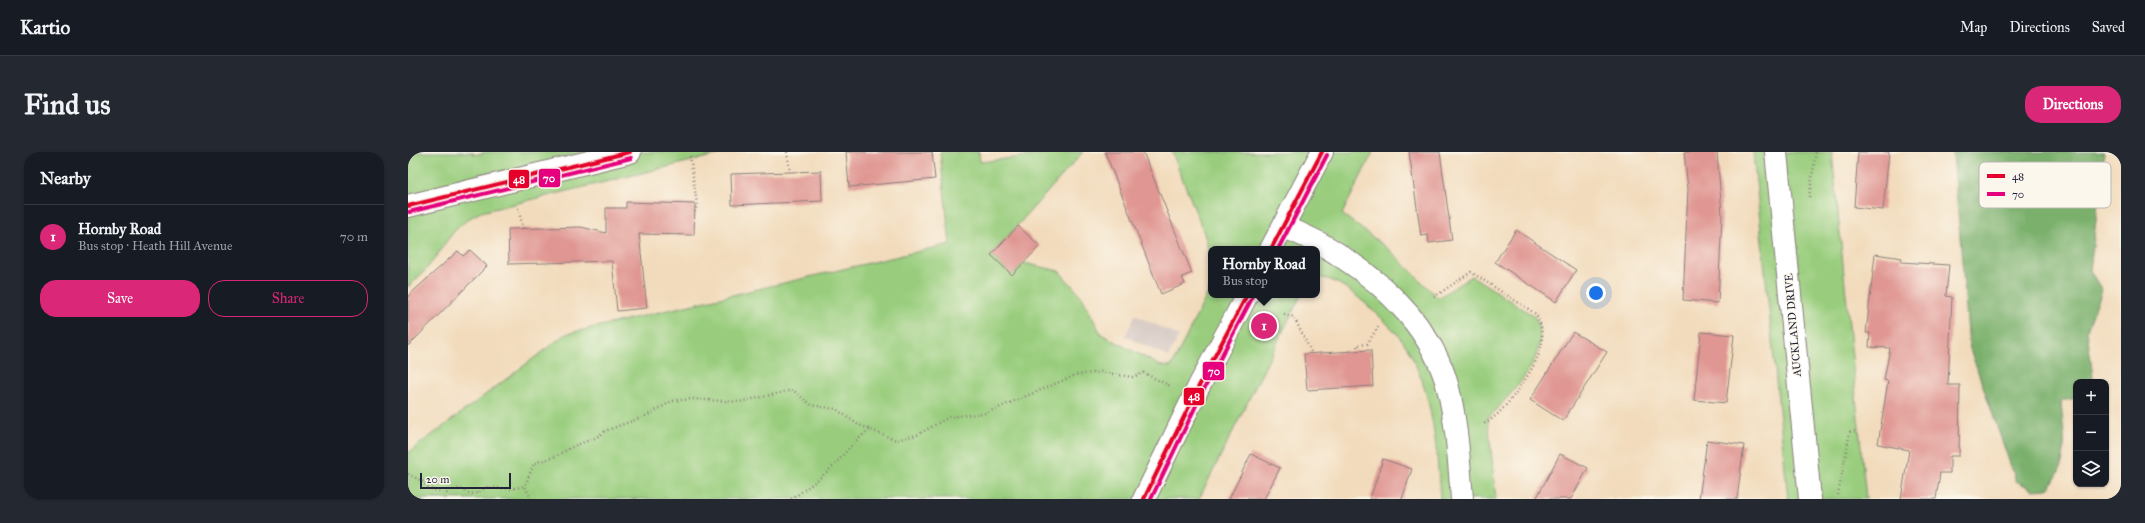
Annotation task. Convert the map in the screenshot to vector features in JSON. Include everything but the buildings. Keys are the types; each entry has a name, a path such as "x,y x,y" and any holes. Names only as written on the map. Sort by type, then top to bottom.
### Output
{"street":[{"path":"408,206 630,152"},
{"path":"1273,246 1322,152"},
{"name":"AUCKLAND DRIVE","path":"1776,152 1810,499"},
{"path":"1283,226 1342,257 1375,282 1408,314 1427,339 1443,372 1450,399 1457,438 1462,499"},
{"path":"1144,499 1245,298"}],"path":[{"path":"787,152 790,172"},
{"path":"1809,199 1816,152"},
{"path":"690,156 697,204 695,212"},
{"path":"517,207 523,228"},
{"path":"1434,297 1471,272 1536,314 1539,320 1542,337 1538,359 1513,397 1489,423 1482,424"},
{"path":"1284,314 1294,317 1312,354"},
{"path":"1358,351 1358,345 1367,344 1382,321"},
{"path":"531,499 525,486 534,463 554,457 574,446 595,438 605,431 648,415 672,401 692,399 739,402 793,390 811,405 836,409 857,424 896,440 916,435 949,417 986,413 1076,375 1101,372 1132,377 1144,373 1194,398"},
{"path":"791,499 806,490 831,468 856,440 871,430"},
{"path":"1838,499 1850,432 1856,431"},
{"path":"408,474 424,482 426,486 433,490 447,493 459,488 468,493 475,494 487,487 510,489 525,486"}],"shaded area":[{"path":"1135,315 1179,336 1168,357 1125,336"}],"green space":[{"path":"408,152 473,152 474,155 487,152 729,152 481,212 471,217 457,229 428,267 408,287"},
{"path":"940,152 979,152 980,162 1062,152 1083,152 991,255 1012,275 1024,263 1059,271 1082,297 1101,334 1161,366 1171,367 1208,293 1208,298 1300,298 1199,499 408,499 408,453 566,334 950,244"},
{"path":"1172,152 1373,152 1342,214 1392,252 1438,298 1472,276 1534,316 1539,330 1539,344 1535,358 1528,372 1488,419 1496,499 1440,499 1432,420 1428,401 1415,364 1406,346 1388,324 1349,290 1331,280 1320,277 1320,246 1208,246 1208,248 1204,233"},
{"path":"1753,152 1832,152 1866,499 1788,499"},
{"path":"1953,152 2104,152 2103,162 1979,162 1979,208 2097,208 2090,271 2102,290 2087,330 2093,378 2073,379 2073,399 2061,401 2064,436 2063,457 2056,478 2048,489 2034,490 2016,481 1969,346"}],"transit line":[{"name":"48","path":"408,206 630,152"},
{"name":"48","path":"1273,246 1322,152"},
{"name":"70","path":"1280,246 1327,155"},
{"name":"70","path":"409,212 631,158"},
{"name":"48","path":"1144,499 1199,386 1245,298"},
{"name":"70","path":"1151,499 1204,389 1252,298"}],"place":[{"name":"Hornby Road","path":"1264,326"}]}
